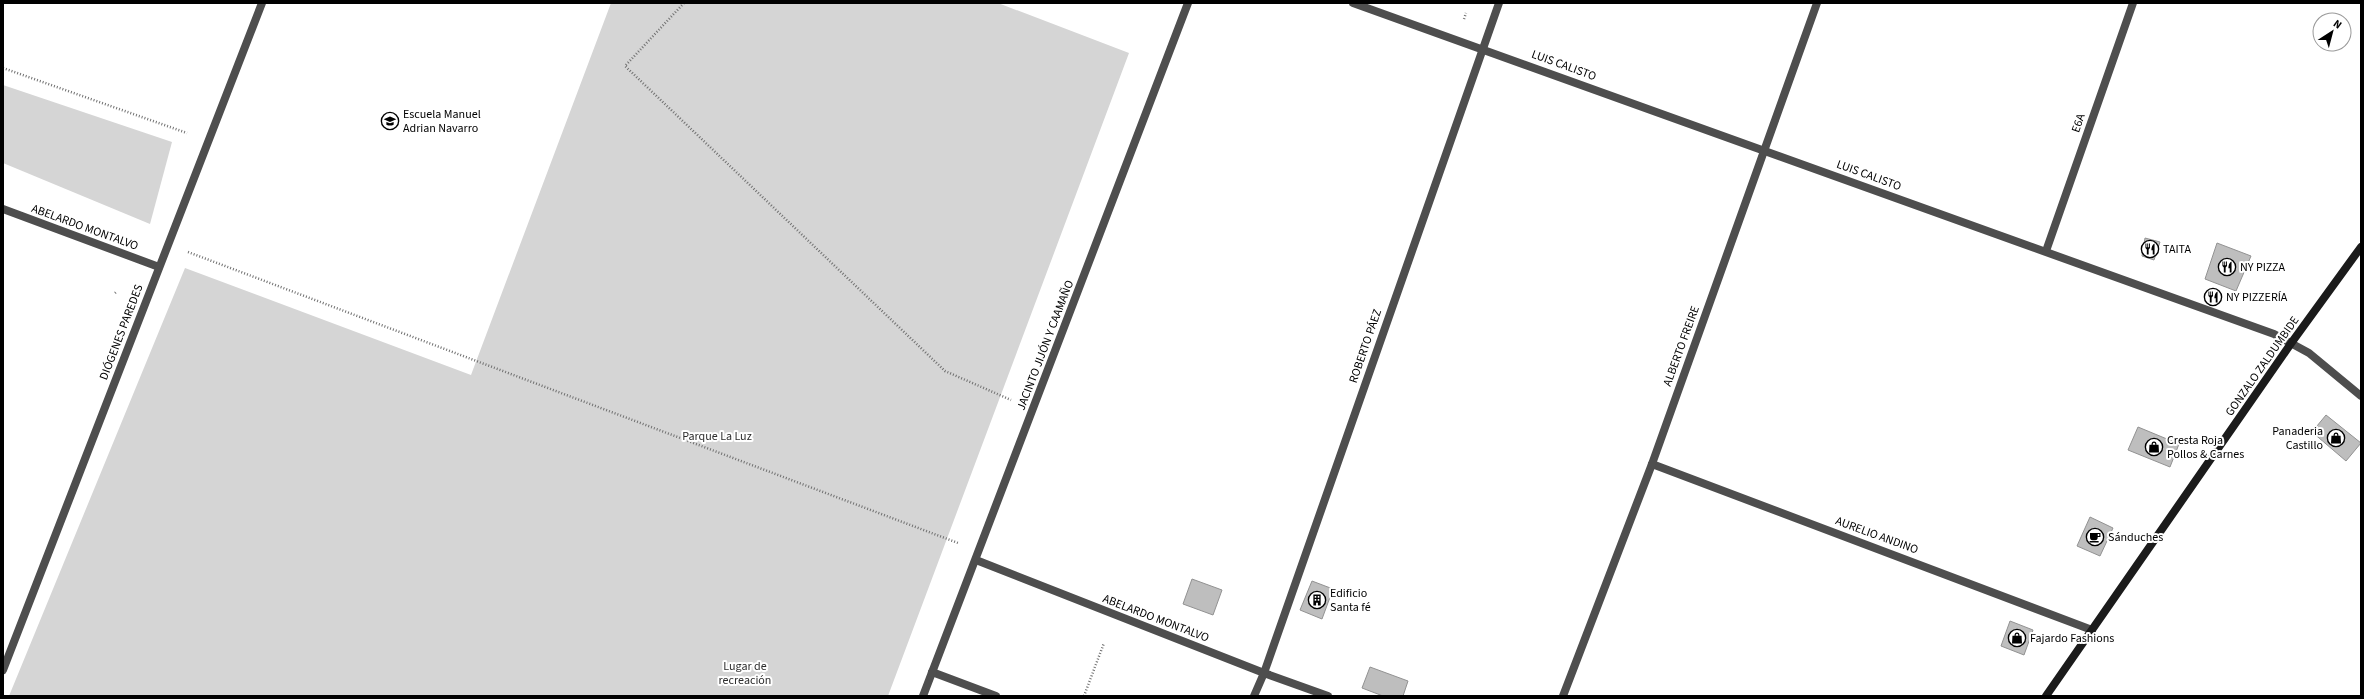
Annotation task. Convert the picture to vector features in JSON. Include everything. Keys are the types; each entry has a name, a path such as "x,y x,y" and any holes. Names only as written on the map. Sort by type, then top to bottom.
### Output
{"street":[{"name":"DIÓGENES PAREDES","path":"3,670 262,3"},
{"name":"JACINTO JIJÓN Y CAAMAÑO","path":"923,696 1188,3"},
{"name":"LUIS CALISTO","path":"1353,3 2046,251 2292,342 2309,353 2361,396"},
{"name":"ROBERTO PÁEZ","path":"1254,696 1264,673 1499,3"},
{"name":"ALBERTO FREIRE","path":"1563,696 1652,464 1763,150 1817,3"},
{"name":"E6A","path":"2046,251 2133,3"},
{"name":"ABELARDO MONTALVO","path":"3,209 159,267"},
{"name":"GONZALO ZALDUMBIDE","path":"2046,696 2292,342 2361,247"},
{"name":"AURELIO ANDINO","path":"1652,464 2092,630"},
{"name":"ABELARDO MONTALVO","path":"976,560 1264,673 1328,696"},
{"path":"932,672 996,696"}],"path":[{"path":"684,3 625,66 945,371 1011,400"},
{"path":"3,68 193,135"},
{"path":"183,251 960,544"},
{"path":"1084,696 1104,643"}],"green space":[{"name":"Parque La Luz","path":"611,3 998,3 1129,53 888,696 9,696 185,268 471,375"},
{"path":"3,85 172,142 150,224 3,163"}],"building":[{"name":"TAITA","path":"2145,238 2160,242 2154,260 2142,256"},
{"name":"NY PIZZA","path":"2217,243 2251,256 2236,291 2205,279"},
{"name":"Panaderia Castillo","path":"2326,415 2361,443 2346,461 2312,432"},
{"name":"Cresta Roja Pollos & Carnes","path":"2138,427 2179,444 2170,467 2128,450"},
{"name":"Sánduches","path":"2090,517 2113,528 2100,556 2077,546"},
{"path":"1192,579 1222,590 1213,615 1183,604"},
{"name":"Edificio Santa fé","path":"1312,581 1333,589 1322,619 1300,610"},
{"name":"Fajardo Fashions","path":"2010,621 2033,630 2024,655 2001,646"},
{"path":"1370,667 1408,681 1403,696 1383,696 1362,688"}],"place":[{"name":"Escuela Manuel Adrian Navarro","path":"390,121"},
{"name":"TAITA","path":"2150,249"},
{"name":"NY PIZZA","path":"2227,267"},
{"name":"NY PIZZERÍA","path":"2213,297"},
{"name":"Panaderia Castillo","path":"2336,438"},
{"name":"Cresta Roja Pollos & Carnes","path":"2154,447"},
{"name":"Sánduches","path":"2095,537"},
{"name":"Edificio Santa fé","path":"1317,600"},
{"name":"Fajardo Fashions","path":"2017,638"}],"park label":[{"name":"Lugar de recreación","path":"745,673"}]}
